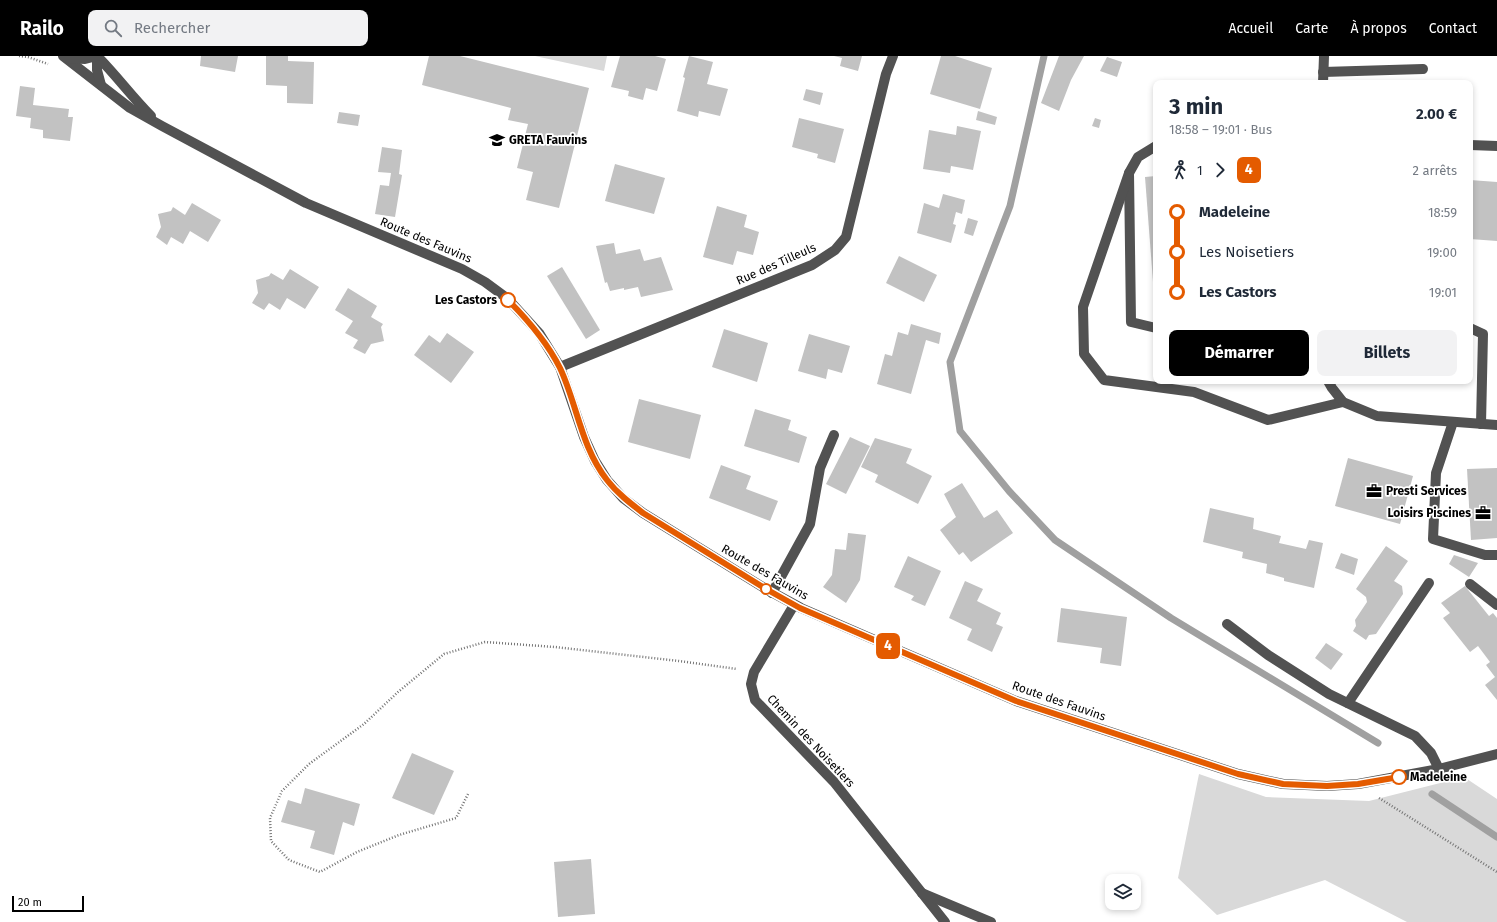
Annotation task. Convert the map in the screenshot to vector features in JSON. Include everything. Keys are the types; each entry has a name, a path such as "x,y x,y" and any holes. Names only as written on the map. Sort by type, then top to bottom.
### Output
{"street":[{"path":"65,57 85,59 97,56 97,70 101,85"},
{"name":"Route des Fauvins","path":"97,56 110,69 137,102 162,126"},
{"name":"Rue des Tilleuls","path":"560,368 812,265 835,250 846,237 886,74 893,56"},
{"path":"1323,80 1324,56"},
{"name":"Route des Fauvins","path":"65,57 130,108 162,126 306,203 462,269 484,282 508,300 539,333 560,368 584,437 595,461 607,480 623,498 643,513 794,605 1016,701 1238,774 1283,784 1327,786 1358,784 1439,768 1497,754"},
{"path":"1323,72 1423,69"},
{"path":"1473,145 1497,146"},
{"path":"1153,148 1138,157 1129,173 1083,307 1084,354 1104,380 1194,392 1268,420 1343,402"},
{"path":"1129,173 1131,322 1153,327"},
{"path":"1473,329 1483,334 1481,424"},
{"path":"1330,384 1343,402 1377,416 1497,425"},
{"path":"1453,422 1436,473 1433,539 1484,554 1497,555"},
{"path":"772,593 810,524 820,468 834,435"},
{"path":"1348,704 1429,584"},
{"path":"1470,584 1497,605"},
{"name":"Chemin des Noisetiers","path":"794,605 754,672 751,684 755,700 834,782 945,922"},
{"path":"1227,624 1268,655 1329,694 1415,736 1431,753 1439,768"},
{"path":"920,892 991,922"}],"path":[{"path":"468,794 456,818 399,835 357,852 320,872 289,860 271,841 270,818 282,791 309,764 364,724 398,692 444,654 485,642 555,647 671,660 754,672"},
{"path":"1358,784 1497,872"}],"shaded area":[{"path":"535,56 607,56 604,71"},
{"path":"1199,774 1266,797 1369,801 1464,777 1497,799 1497,922 1407,922 1325,880 1217,915 1178,878"}],"building":[{"path":"201,56 238,56 235,72 200,66"},
{"path":"266,56 288,56 288,61 314,62 313,104 287,103 287,86 266,85"},
{"path":"429,56 460,56 589,88 559,208 526,200 533,172 517,168 528,124 508,120 511,108 422,85"},
{"path":"620,56 655,56 666,59 657,91 646,88 643,100 628,96 629,91 611,87"},
{"path":"689,56 713,62 707,84 728,89 720,116 699,111 698,117 677,111 685,78 683,77"},
{"path":"834,56 862,56 858,71 840,66 842,58"},
{"path":"941,56 955,56 992,68 980,109 930,94"},
{"path":"1059,56 1084,56 1071,80 1059,111 1041,103"},
{"path":"1107,57 1122,62 1117,77 1100,71"},
{"path":"20,86 35,88 33,105 69,109 68,117 73,117 70,141 43,138 43,130 30,128 31,118 16,116"},
{"path":"806,89 823,93 820,105 803,100"},
{"path":"978,111 997,117 995,125 976,120"},
{"path":"339,112 360,115 358,126 337,123"},
{"path":"799,118 844,129 835,163 817,158 818,154 792,147"},
{"path":"1095,118 1101,120 1099,128 1092,126"},
{"path":"957,126 981,131 973,170 951,166 950,173 923,169 929,130 956,135"},
{"path":"382,147 402,150 399,174 402,175 395,217 375,214 380,185 389,186 391,173 378,172"},
{"path":"615,164 665,178 654,214 605,201"},
{"path":"1153,176 1153,282 1145,177"},
{"path":"1473,180 1497,182 1497,241 1473,239"},
{"path":"943,194 965,200 962,214 956,212 953,224 956,225 951,243 917,233 924,203 939,208"},
{"path":"192,203 221,220 208,242 190,231 183,244 171,237 167,245 156,237 161,227 158,214 171,211 173,207 185,215"},
{"path":"717,206 747,215 744,227 759,232 753,255 737,251 733,265 703,257"},
{"path":"968,218 978,221 973,236 964,233"},
{"path":"614,243 616,254 640,249 644,261 661,257 673,290 641,297 638,287 610,291 607,282 605,283 596,246"},
{"path":"899,256 937,275 924,302 886,283"},
{"path":"562,267 600,330 586,339 547,276"},
{"path":"290,269 319,287 305,309 287,298 280,310 269,303 264,310 252,303 258,293 256,280 269,276 271,273 283,280"},
{"path":"348,288 377,306 371,317 383,324 381,327 384,341 371,344 365,354 353,348 358,340 345,333 353,321 335,310"},
{"path":"911,324 941,333 939,344 926,340 911,394 877,384 885,354 892,356 898,332 908,335"},
{"path":"724,329 768,343 757,382 712,367"},
{"path":"447,333 474,352 451,383 414,355 429,335 440,343"},
{"path":"809,334 850,346 842,373 828,369 826,379 798,371"},
{"path":"639,399 701,415 690,459 628,442"},
{"path":"755,409 791,420 788,430 807,437 799,463 744,446"},
{"path":"850,437 870,446 846,494 826,484"},
{"path":"875,438 912,449 906,463 932,476 918,504 875,482 878,475 861,467"},
{"name":"Presti Services","path":"1348,458 1413,476 1400,524 1335,506"},
{"path":"721,465 751,476 746,489 778,501 770,521 709,498"},
{"name":"Loisirs Piscines","path":"1497,468 1497,538 1471,540 1467,469"},
{"path":"962,483 984,518 997,510 1013,533 971,562 963,552 959,555 940,530 956,517 944,494"},
{"path":"1210,508 1254,518 1253,529 1281,536 1279,543 1306,549 1309,540 1323,543 1314,588 1284,581 1284,578 1266,573 1267,564 1242,558 1243,552 1203,542"},
{"path":"848,533 866,535 860,580 846,603 823,587 832,575 835,549 846,550"},
{"path":"1386,546 1408,561 1394,581 1402,586 1403,594 1376,634 1369,635 1366,640 1353,631 1356,626 1355,620 1367,602 1366,597 1356,589"},
{"path":"1341,553 1358,559 1354,575 1335,568"},
{"path":"1454,555 1478,563 1469,577 1449,564"},
{"path":"908,556 941,571 925,606 911,600 914,596 894,587"},
{"path":"965,581 983,589 977,601 1001,613 996,624 1003,627 992,652 967,640 972,629 949,618"},
{"path":"1465,586 1489,616 1493,613 1497,618 1497,700 1485,685 1495,677 1486,665 1490,662 1478,646 1470,652 1443,618 1450,613 1441,603"},
{"path":"1061,608 1127,617 1121,666 1100,663 1102,648 1057,642"},
{"path":"1326,643 1343,654 1331,670 1315,658"},
{"path":"412,753 454,771 434,815 392,798"},
{"path":"305,788 360,804 354,826 343,822 334,855 310,848 315,831 281,822 288,800 301,804"},
{"path":"591,859 595,914 558,917 554,862"}],"waterway":[{"path":"1044,56 1010,206 950,362 960,431 1009,491 1055,540 1171,618 1378,743"},
{"path":"1432,794 1497,837"}],"bus line":[{"name":"4","path":"508,300 539,333 560,368 584,437 595,461 607,480 623,498 643,513 772,593 800,608 1016,701 1238,774 1283,784 1327,786 1358,784 1399,777"}],"place":[{"name":"GRETA Fauvins","path":"497,140"},
{"name":"Les Castors","path":"508,300"},
{"name":"Presti Services","path":"1374,491"},
{"name":"Loisirs Piscines","path":"1483,513"},
{"name":"Madeleine","path":"1399,777"}]}
